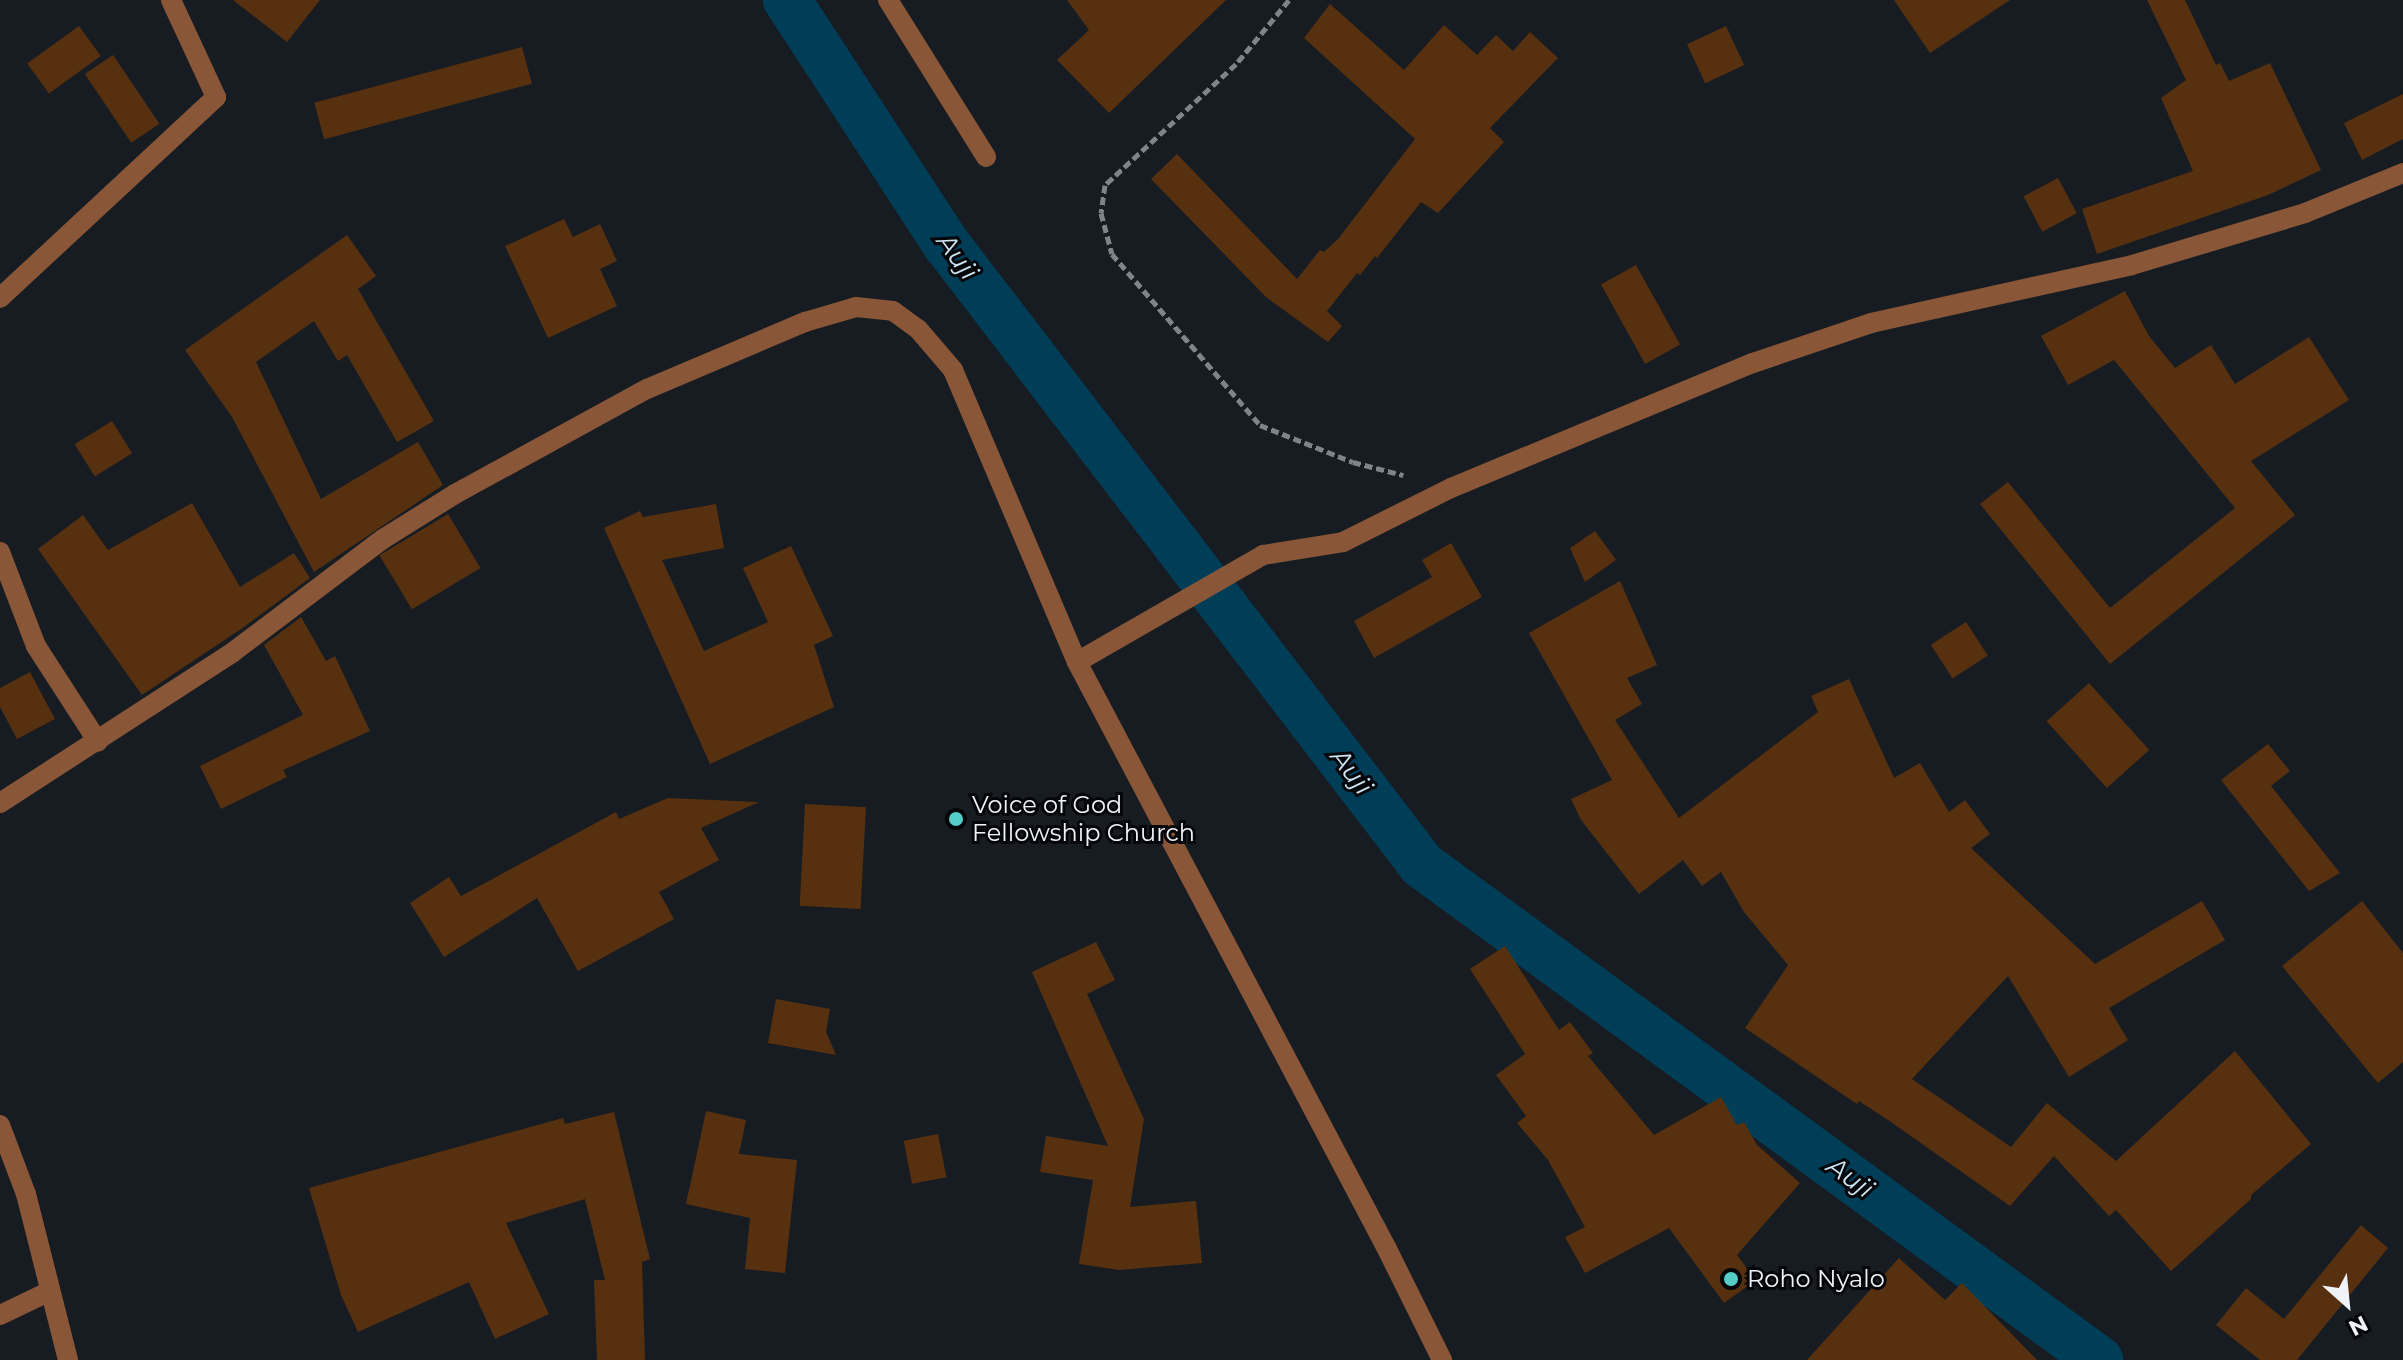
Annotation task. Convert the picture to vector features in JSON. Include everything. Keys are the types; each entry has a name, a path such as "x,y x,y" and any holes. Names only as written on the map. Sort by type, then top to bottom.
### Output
{"street":[{"path":"0,298 216,97 171,0"},
{"path":"888,0 986,157"},
{"path":"1077,662 1263,555 1343,542 1451,488 1753,363 1871,323 2132,265 2305,213 2403,173"},
{"path":"0,803 233,652 383,539 455,494 647,389 805,322 856,307 893,311 918,329 953,370 1077,662 1386,1247 1442,1360"},
{"path":"0,552 36,646 98,742"},
{"path":"0,1125 26,1194 68,1360"},
{"path":"0,1315 50,1291"}],"path":[{"path":"1289,0 1236,64 1105,185 1101,213 1112,254 1260,425 1353,462 1451,488"}],"building":[{"path":"233,0 320,0 287,42"},
{"path":"1067,0 1226,0 1109,113 1057,60 1089,30"},
{"path":"1894,0 2010,0 1930,53"},
{"path":"2147,0 2185,0 2216,65 2220,63 2229,81 2270,63 2321,170 2268,195 2097,254 2082,209 2193,171 2161,98 2186,80"},
{"path":"1330,4 1404,70 1444,25 1477,55 1496,35 1513,51 1530,32 1558,58 1490,128 1504,142 1438,213 1421,202 1377,258 1375,256 1360,275 1357,273 1327,311 1342,326 1328,342 1266,297 1151,179 1177,154 1297,279 1320,250 1324,252 1338,239 1415,139 1304,38"},
{"path":"79,26 101,56 49,94 27,64"},
{"path":"1726,26 1744,65 1705,83 1687,44"},
{"path":"522,47 532,84 324,139 314,103"},
{"path":"113,55 159,124 131,143 85,74"},
{"path":"2403,94 2403,139 2362,160 2344,123"},
{"path":"2058,178 2077,213 2042,232 2024,196"},
{"path":"564,219 573,237 600,224 617,261 600,269 617,306 548,338 505,246"},
{"path":"347,235 376,276 358,289 434,421 397,442 347,355 338,361 314,321 256,362 321,499 418,442 443,485 314,572 232,417 185,350"},
{"path":"1636,265 1680,345 1645,364 1601,284"},
{"path":"2125,291 2149,336 2175,368 2211,345 2235,384 2309,337 2349,400 2251,461 2295,515 2110,664 1980,504 2008,482 2110,608 2235,508 2114,360 2068,385 2041,336"},
{"path":"112,421 132,453 95,477 75,444"},
{"path":"192,503 240,587 294,553 310,578 244,627 142,695 38,549 83,515 108,550"},
{"path":"716,504 724,548 662,560 704,651 768,622 743,568 791,546 833,636 814,645 834,707 710,764 604,528 640,511 643,517"},
{"path":"448,514 480,568 412,609 379,555"},
{"path":"1595,531 1616,560 1585,582 1570,548"},
{"path":"1451,543 1482,597 1374,658 1354,621 1432,577 1422,560"},
{"path":"1620,581 1657,665 1627,678 1642,704 1615,720 1679,818 1818,712 1811,696 1849,679 1894,778 1920,763 1949,812 1965,800 1990,834 1971,848 2095,964 2202,901 2225,940 2109,1008 2128,1040 2069,1077 2008,976 1912,1079 2011,1147 2047,1103 2116,1161 2235,1051 2311,1144 2251,1195 2251,1199 2171,1271 2116,1210 2109,1216 2054,1156 2010,1206 1891,1122 1859,1101 1857,1104 1745,1028 1788,965 1744,912 1721,872 1702,886 1683,860 1639,894 1581,820 1571,799 1612,780 1529,633"},
{"path":"301,617 326,661 335,656 370,731 283,770 287,777 221,809 200,766 303,715 264,645"},
{"path":"1966,622 1988,656 1953,678 1931,645"},
{"path":"30,672 55,719 17,739 0,707 0,688"},
{"path":"2089,683 2149,750 2107,788 2047,721"},
{"path":"2268,744 2290,771 2271,786 2340,873 2309,891 2221,780"},
{"path":"668,798 759,802 701,828 719,860 659,892 674,919 578,971 537,898 444,957 410,903 449,877 461,896 616,812 619,819"},
{"path":"805,804 866,807 861,909 800,906"},
{"path":"2362,901 2403,953 2403,1062 2378,1083 2282,966"},
{"path":"1096,942 1115,980 1087,994 1144,1119 1130,1207 1196,1201 1202,1263 1119,1270 1079,1264 1093,1180 1040,1172 1046,1136 1108,1146 1032,972"},
{"path":"1505,946 1559,1030 1570,1022 1593,1053 1588,1056 1654,1135 1721,1097 1737,1125 1744,1122 1757,1145 1800,1183 1737,1255 1756,1280 1724,1303 1669,1228 1585,1273 1565,1237 1585,1227 1548,1160 1517,1123 1526,1116 1496,1075 1525,1054 1470,969"},
{"path":"776,999 830,1009 826,1032 836,1055 768,1043"},
{"path":"706,1111 746,1120 739,1154 797,1160 785,1273 745,1269 750,1218 686,1204"},
{"path":"614,1112 650,1259 642,1262 645,1360 597,1360 594,1280 605,1280 585,1199 506,1223 549,1314 495,1339 469,1282 358,1332 341,1295 309,1188 563,1118 565,1124"},
{"path":"938,1134 946,1177 912,1184 904,1141"},
{"path":"2361,1225 2388,1248 2297,1360 2260,1360 2216,1325 2246,1288 2284,1319"},
{"path":"1899,1258 1945,1300 1962,1283 2037,1360 1807,1360"}],"waterway":[{"name":"Auji","path":"787,0 947,245 1422,865 2099,1360"}],"place":[{"name":"Voice of God Fellowship Church","path":"956,819"},
{"name":"Roho Nyalo","path":"1731,1279"}]}
